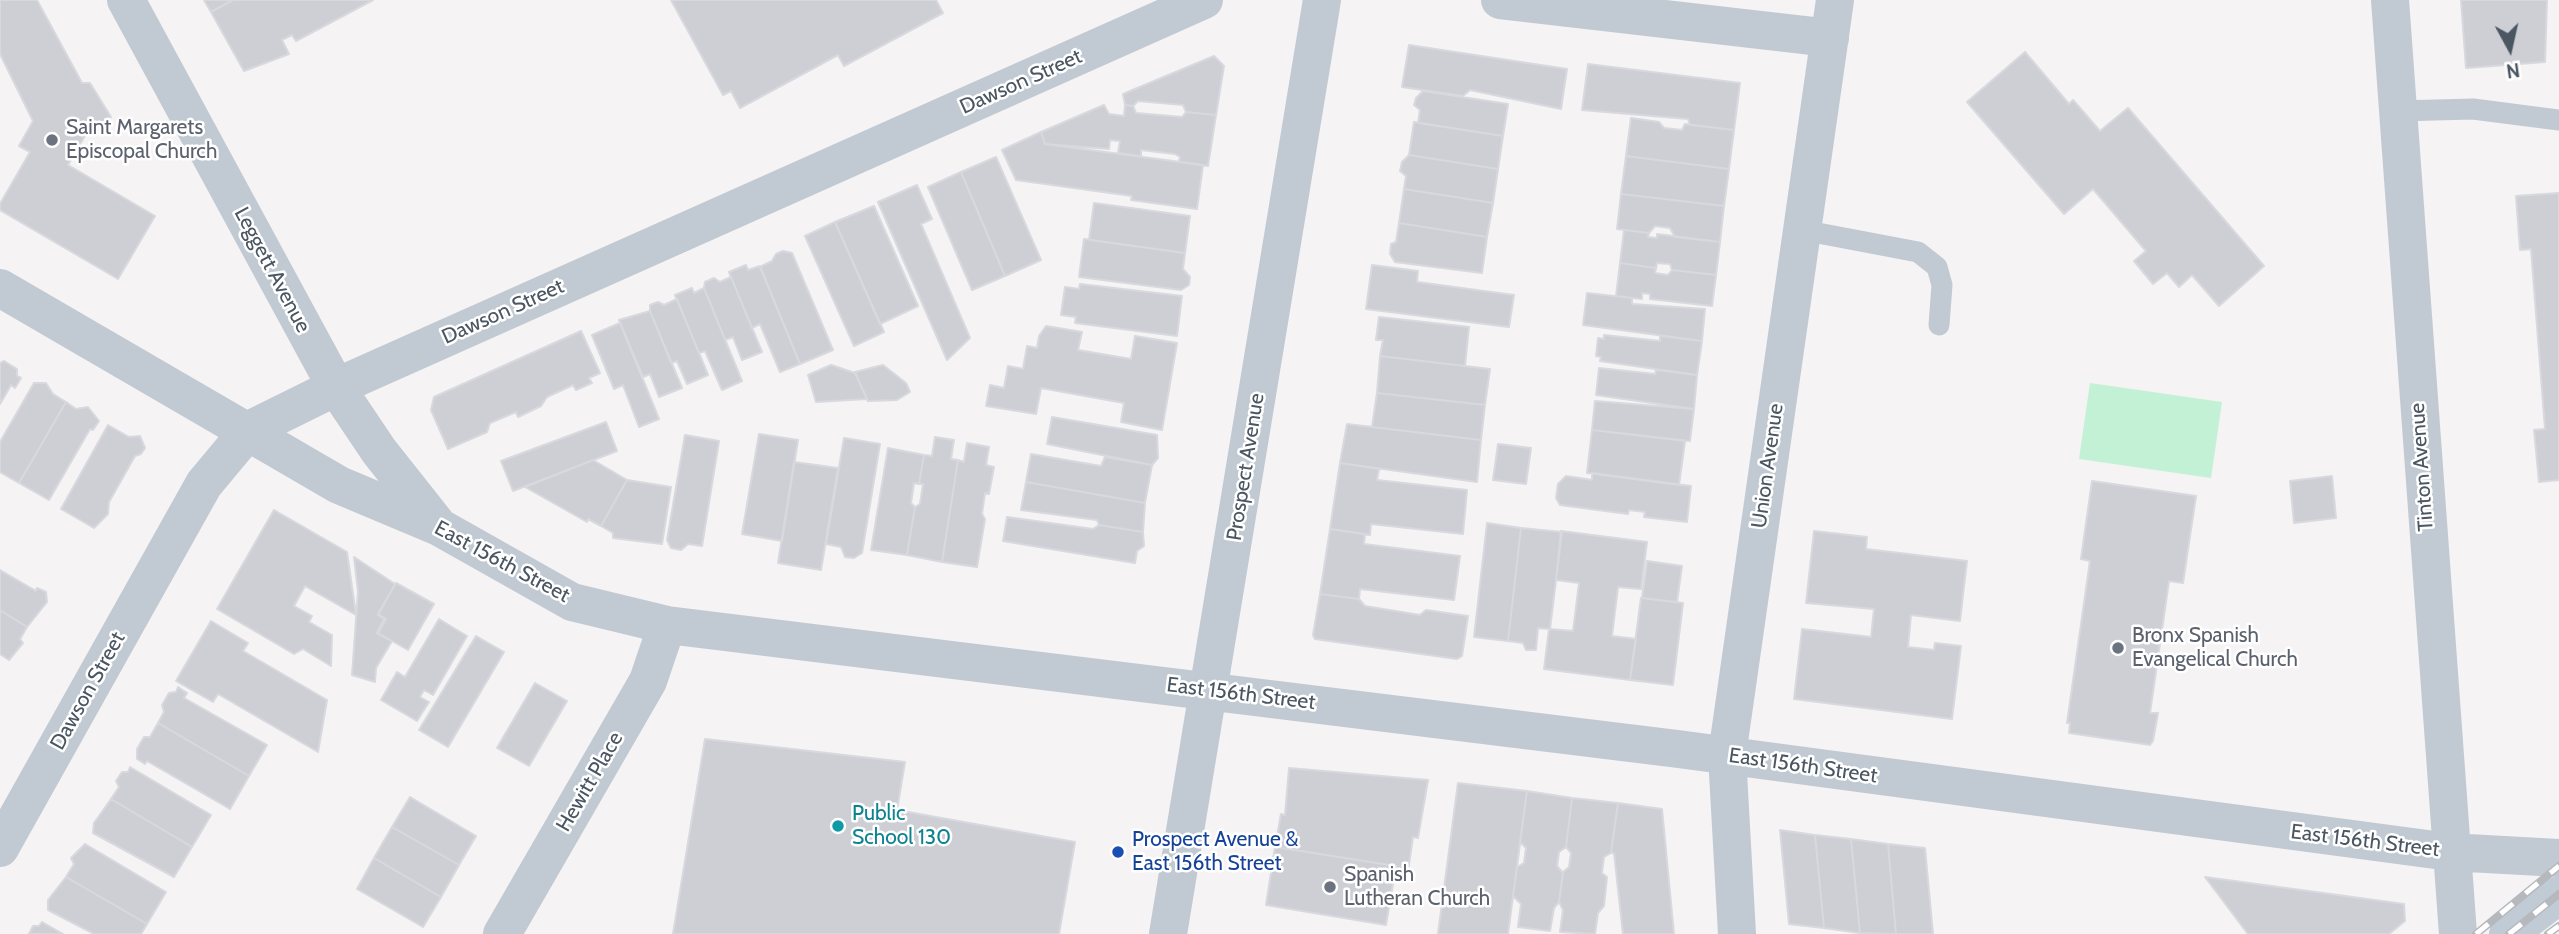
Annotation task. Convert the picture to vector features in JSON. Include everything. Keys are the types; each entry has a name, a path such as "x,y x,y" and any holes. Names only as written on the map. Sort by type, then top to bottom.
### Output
{"main road":[{"path":"2508,934 2559,895"}],"street":[{"name":"Leggett Avenue","path":"126,0 336,387 379,451 439,527"},
{"name":"Dawson Street","path":"0,848 204,484 249,430 336,387 1204,0"},
{"name":"Prospect Avenue","path":"1168,934 1322,0"},
{"path":"1500,0 1830,38"},
{"name":"Union Avenue","path":"1737,934 1727,755 1835,0"},
{"name":"Tinton Avenue","path":"2389,0 2458,934"},
{"name":"East 156th Street","path":"0,288 249,430 339,485 439,527 572,602 667,625 1727,755 2450,852 2559,858"},
{"name":"Hewitt Place","path":"502,934 648,681 667,625"}],"lane":[{"path":"2397,111 2473,109 2559,120"},
{"path":"1802,230 1918,252 1937,267 1942,285 1938,325"}],"green space":[{"path":"2090,383 2222,402 2211,478 2079,459"}],"building":[{"name":"Saint Margarets Episcopal Church","path":"0,0 37,0 82,83 90,83 111,117 86,134 68,165 155,216 118,279 0,210 0,204 30,152 19,146 33,121 0,54"},
{"path":"204,0 233,0 211,12"},
{"path":"233,0 373,0 296,41 292,35 282,40 289,54 244,71 211,12"},
{"path":"671,0 936,0 943,13 844,66 838,55 740,108 731,91 723,95"},
{"path":"2461,0 2547,0 2545,62 2466,68"},
{"path":"1409,45 1567,69 1561,109 1470,90 1463,96 1402,87"},
{"path":"2025,52 2069,104 2073,100 2100,131 2128,108 2264,266 2219,306 2192,275 2179,287 2167,273 2153,284 2134,261 2146,251 2093,189 2064,214 1967,102"},
{"path":"1214,56 1224,66 1216,115 1186,112 1183,105 1138,101 1133,106 1125,105 1123,94"},
{"path":"1588,64 1740,83 1734,130 1690,125 1688,119 1582,110"},
{"path":"1423,91 1508,104 1503,136 1418,123 1420,110 1414,105 1416,98"},
{"path":"1104,105 1109,114 1124,116 1125,105 1133,106 1136,113 1182,117 1186,112 1216,115 1208,166 1179,162 1180,157 1175,154 1141,150 1141,156 1118,153 1120,141 1110,140 1109,149 1045,144 1041,132"},
{"path":"1631,118 1659,122 1664,128 1682,130 1685,124 1734,130 1729,169 1626,156"},
{"path":"1414,122 1503,136 1498,169 1409,155"},
{"path":"1041,132 1045,144 1203,165 1197,209 1131,200 1132,196 1016,180 1002,150"},
{"path":"1409,155 1498,169 1493,203 1404,189 1406,176 1400,171 1402,162"},
{"path":"1626,156 1729,169 1724,206 1621,194"},
{"path":"996,157 1041,260 1005,276 961,172"},
{"path":"961,172 1005,276 972,290 928,187"},
{"path":"917,185 932,219 921,224 970,338 947,360 878,202"},
{"path":"1404,189 1493,203 1487,237 1399,223"},
{"path":"2559,193 2559,480 2539,482 2534,430 2545,429 2531,249 2520,250 2516,196"},
{"path":"1621,194 1724,206 1720,242 1675,237 1670,228 1655,226 1649,233 1617,229"},
{"path":"1094,203 1190,216 1185,253 1089,240"},
{"path":"874,206 918,306 880,324 835,222"},
{"path":"835,222 884,332 854,346 805,236"},
{"path":"1399,223 1487,237 1482,273 1395,262 1390,254 1391,244 1396,242"},
{"path":"1624,230 1649,233 1648,237 1657,238 1657,234 1720,242 1716,275 1672,270 1670,264 1657,263 1656,268 1620,263"},
{"path":"1084,239 1185,253 1183,269 1190,277 1189,285 1181,290 1079,277"},
{"path":"783,251 792,253 833,350 800,364 760,267"},
{"path":"1620,263 1656,268 1655,273 1668,275 1672,270 1716,275 1712,306 1650,299 1650,294 1642,293 1642,299 1616,296"},
{"path":"746,265 748,270 760,266 800,364 780,372 760,324 752,328 729,272"},
{"path":"1372,265 1418,271 1417,282 1514,295 1509,327 1366,309"},
{"path":"731,277 762,352 742,360 733,337 725,340 704,288 705,282 714,278 720,282"},
{"path":"1080,284 1182,296 1177,336 1075,323 1076,317 1061,315 1065,287 1079,289"},
{"path":"692,288 694,293 704,288 742,381 722,390 705,351 699,353 675,295"},
{"path":"1587,293 1632,298 1632,304 1705,309 1702,341 1583,325"},
{"path":"677,299 708,375 687,384 677,361 671,363 650,311 650,305 658,302 664,305"},
{"path":"650,311 682,388 659,397 650,374 643,377 619,320"},
{"path":"1379,317 1469,327 1465,366 1380,356 1383,340 1376,340"},
{"path":"620,323 659,419 639,427 623,385 614,389 592,335"},
{"path":"1046,326 1082,332 1078,350 1131,359 1135,336 1177,343 1162,430 1121,422 1124,403 1041,388 1036,414 986,406 990,385 1004,388 1008,366 1023,369 1027,346 1037,348 1039,336"},
{"path":"581,331 600,373 589,378 592,383 576,390 573,385 547,397 541,406 518,417 516,412 490,423 487,432 448,449 431,410 434,397"},
{"path":"1604,335 1660,341 1660,336 1702,341 1697,375 1600,361 1601,357 1596,356 1598,338 1604,339"},
{"path":"1380,356 1490,369 1485,405 1377,393"},
{"path":"4,361 17,369 17,376 21,378 15,388 11,385 0,404 0,363"},
{"path":"831,365 855,373 867,399 816,402 808,375"},
{"path":"883,365 906,383 910,392 897,400 868,401 855,372"},
{"path":"1599,368 1697,375 1694,409 1596,395"},
{"path":"34,383 46,383 53,394 66,402 19,483 0,472 0,442"},
{"path":"1377,393 1485,405 1481,440 1372,427"},
{"path":"1595,401 1694,409 1690,441 1592,430"},
{"path":"66,402 76,409 88,407 99,421 93,430 90,429 49,500 19,483"},
{"path":"1052,417 1157,435 1158,458 1152,465 1047,444"},
{"path":"606,422 617,451 513,491 501,461"},
{"path":"1347,424 1481,440 1477,482 1340,463"},
{"path":"108,425 129,437 140,436 145,448 141,454 135,456 109,502 108,514 94,528 61,509"},
{"path":"1592,430 1685,441 1679,485 1587,473"},
{"path":"759,434 798,440 782,541 742,534"},
{"path":"685,435 719,441 702,546 688,544 681,550 671,548 667,540"},
{"path":"935,437 954,440 951,459 958,460 942,562 907,555 915,507 920,504 923,484 919,484 924,455 932,456"},
{"path":"844,438 880,444 862,553 854,558 845,557 841,547 826,544"},
{"path":"967,443 989,447 986,465 994,467 989,494 985,493 982,514 985,519 977,567 942,562 958,460 964,462"},
{"path":"1498,444 1531,448 1526,484 1493,480"},
{"path":"888,448 924,455 919,484 914,483 911,503 915,507 907,555 871,550"},
{"path":"1031,454 1101,466 1105,457 1152,465 1145,503 1026,482"},
{"path":"593,460 627,480 601,526 588,519 587,522 525,487"},
{"path":"794,462 838,468 821,570 778,563"},
{"path":"1340,463 1379,469 1377,480 1467,490 1463,534 1371,524 1370,535 1330,529"},
{"path":"1592,473 1691,486 1687,522 1644,517 1645,512 1629,510 1628,514 1560,505 1556,498 1558,484 1566,476 1592,480"},
{"path":"2332,476 2336,518 2294,523 2290,481"},
{"path":"627,480 671,487 662,544 613,538 613,533 601,526"},
{"name":"Bronx Spanish Evangelical Church","path":"2092,481 2196,496 2183,583 2169,581 2150,713 2158,713 2150,745 2069,733 2070,723 2067,723 2090,561 2081,559"},
{"path":"1026,482 1145,503 1143,532 1099,525 1097,520 1021,510"},
{"path":"274,510 347,552 356,615 305,586 294,606 312,616 309,622 332,635 331,666 303,649 294,654 217,609"},
{"path":"1007,517 1093,529 1099,525 1143,532 1144,546 1137,551 1135,563 1003,541"},
{"path":"1487,523 1521,528 1508,641 1474,637"},
{"path":"1521,528 1562,532 1550,629 1538,628 1536,650 1526,650 1523,643 1508,641"},
{"path":"1330,529 1365,534 1364,544 1460,556 1454,600 1360,589 1359,599 1320,594"},
{"path":"1561,531 1647,542 1641,589 1618,587 1612,636 1636,639 1630,680 1544,669 1549,629 1573,631 1579,583 1556,580"},
{"path":"1814,531 1867,537 1866,549 1967,561 1960,621 1911,615 1908,647 1934,650 1935,643 1961,646 1952,719 1794,699 1802,629 1871,637 1874,609 1806,603"},
{"path":"354,557 395,584 378,615 384,619 377,633 392,641 376,668 375,682 352,675 358,592"},
{"path":"1647,561 1682,566 1677,602 1642,598"},
{"path":"0,570 36,591 37,588 46,592 47,602 27,627 0,610"},
{"path":"396,583 434,604 408,650 378,633 386,619 378,614"},
{"path":"1320,594 1359,599 1365,606 1420,615 1426,610 1468,616 1462,656 1457,659 1315,639 1313,635"},
{"path":"1641,598 1683,603 1673,685 1630,680"},
{"path":"0,610 27,627 20,639 23,643 9,660 0,654"},
{"path":"439,619 467,636 433,695 424,690 420,697 429,702 417,721 381,700 397,672 405,677"},
{"path":"211,621 248,643 243,651 327,700 318,752 218,694 213,702 176,681"},
{"path":"476,636 504,652 448,747 419,730"},
{"path":"535,683 567,701 529,766 497,748"},
{"path":"178,687 187,693 184,698 267,745 249,776 158,723 164,712 162,705 169,693 176,692"},
{"path":"158,723 249,776 230,809 147,761 145,764 137,759 137,749 144,737 150,737"},
{"name":"Public School 130","path":"705,739 905,762 897,810 1075,842 1059,934 673,934"},
{"path":"130,767 211,815 192,847 111,799 119,787 116,781 122,772 128,772"},
{"path":"1289,768 1428,780 1418,838 1413,837 1408,871 1395,869 1396,866 1275,847 1281,814 1285,815"},
{"path":"1458,783 1527,791 1508,934 1438,934"},
{"path":"1527,791 1572,798 1566,847 1559,852 1557,866 1563,873 1559,902 1554,908 1550,931 1518,927 1521,904 1513,896 1517,867 1524,863 1526,848 1520,842"},
{"path":"410,797 476,836 459,865 392,827"},
{"path":"1572,798 1618,803 1611,853 1604,857 1602,873 1607,877 1604,906 1598,913 1595,934 1560,932 1563,910 1559,902 1563,872 1569,867 1571,853 1566,847"},
{"path":"111,799 192,847 174,877 93,833 94,823"},
{"path":"1618,803 1662,809 1674,934 1623,934 1614,853 1611,853"},
{"path":"392,827 459,865 441,897 374,858"},
{"path":"1780,830 1815,835 1824,928 1789,924"},
{"path":"1815,835 1851,839 1860,933 1824,928"},
{"path":"1851,839 1888,844 1896,934 1860,933"},
{"path":"85,844 166,892 147,924 66,877 74,864 71,858"},
{"path":"1888,844 1925,848 1933,934 1896,934"},
{"name":"Spanish Lutheran Church","path":"1275,847 1396,866 1386,925 1266,905"},
{"path":"374,858 441,897 423,927 357,889"},
{"path":"66,877 147,924 141,934 94,934 48,910 48,900"},
{"path":"2205,877 2404,904 2405,921 2389,934 2248,934"},
{"path":"42,922 63,934 29,934 33,926 39,926"}],"railway":[{"path":"2476,934 2559,866"},
{"path":"2509,934 2559,894"},
{"path":"2548,934 2559,926"}],"place":[{"name":"Saint Margarets Episcopal Church","path":"52,140"},
{"name":"Bronx Spanish Evangelical Church","path":"2118,648"},
{"name":"Public School 130","path":"838,826"},
{"name":"Prospect Avenue & East 156th Street","path":"1118,852"},
{"name":"Spanish Lutheran Church","path":"1330,887"}]}
